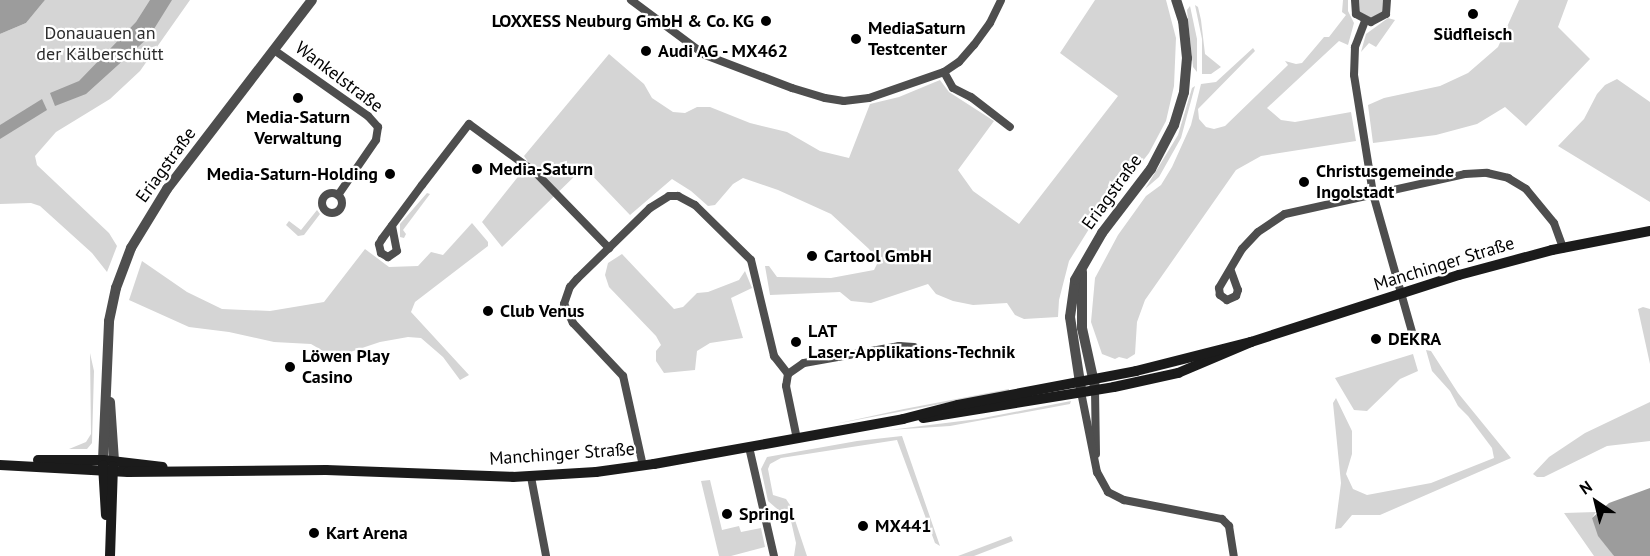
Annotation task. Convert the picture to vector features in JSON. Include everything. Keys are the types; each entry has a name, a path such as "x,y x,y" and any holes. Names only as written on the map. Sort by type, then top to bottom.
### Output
{"main road":[{"name":"Manchinger Straße","path":"1095,385 1251,342 1478,269 1563,248 1650,231"},
{"path":"1080,387 1095,385"},
{"name":"Manchinger Straße","path":"1,465 108,466 183,470 322,470 531,477 643,466 903,419 935,410 1080,387"},
{"path":"108,466 110,555"}],"street":[{"name":"Eriagstraße","path":"108,466 106,342 116,288 138,235 167,189 312,0"},
{"path":"631,0 705,55 825,98 844,101 869,98 944,72 959,62 974,45 990,23 1001,0"},
{"name":"Eriagstraße","path":"1080,387 1070,317 1075,280 1102,233 1151,169 1169,139 1180,107 1186,77 1186,38 1176,0"},
{"path":"1355,0 1356,14 1365,21 1382,19 1388,10 1388,0"},
{"path":"1365,21 1355,47 1354,75 1373,194 1415,342"},
{"name":"Wankelstraße","path":"274,50 368,116 378,127 376,140 338,195"},
{"path":"944,72 953,88 971,97 1010,127"},
{"path":"392,226 469,124 536,173 609,248"},
{"path":"1231,271 1249,240 1275,219 1298,210 1465,174 1487,173 1508,178 1526,189 1541,204 1554,223 1563,248"},
{"path":"643,466 623,376 573,322 564,304 570,287 662,199 678,196 695,204 751,260 774,356 788,374"},
{"path":"1082,266 1082,328 1095,385 1096,463"},
{"path":"797,439 786,386 788,374 804,363 899,346 914,347"},
{"path":"1080,387 1096,463 1104,487 1116,498 1224,520 1230,529 1234,556"},
{"path":"749,447 774,556"},
{"path":"531,477 546,556"}],"green space":[{"name":"Donauauen an der Kälberschütt","path":"45,0 190,0 140,71 110,99 56,132 35,156 37,165 109,233 117,246 107,272 92,253 40,206 31,203 0,204 0,34 26,23"},
{"path":"1095,0 1166,0 1176,38 1174,86 1166,121 1149,153 1089,229 1069,261 1059,300 1058,317 1024,319 1015,315 1007,303 973,305 953,301 936,294 928,284 871,303 851,301 840,292 770,295 765,266 769,266 777,277 831,278 874,270 878,262 869,249 831,214 778,190 743,178 733,184 715,205 708,206 691,191 672,179 630,215 584,167 502,247 482,222 529,163 524,156 609,54 644,84 652,98 673,112 685,113 697,107 710,107 750,123 787,132 820,151 849,158 870,104 899,97 940,80 949,92 994,121 958,170 973,191 1019,224 1118,96 1060,53"},
{"path":"1343,0 1348,0 1348,11 1354,23 1348,45 1339,41 1267,108 1281,120 1295,122 1351,112 1356,141 1261,156 1236,170 1145,300 1137,322 1135,354 1127,359 1119,357 1115,359 1102,354 1091,322 1095,278 1118,235 1146,196 1161,185 1172,167 1191,125 1201,84 1216,82 1253,48 1255,51 1198,109 1199,119 1206,127 1214,129 1225,126 1288,65 1285,61 1302,63 1324,37 1329,37 1346,15 1342,12"},
{"path":"1359,0 1383,0 1382,12 1371,18 1360,12"},
{"path":"1519,0 1568,0 1558,27 1590,59 1526,126 1505,107 1477,124 1436,135 1373,143 1368,105 1384,98 1440,86 1468,73 1498,47"},
{"path":"1195,5 1198,7 1201,20 1205,54 1221,67 1211,74 1202,74 1202,39"},
{"path":"1190,6 1197,39 1197,72 1193,67 1187,10"},
{"path":"1388,18 1395,20 1376,47 1369,43 1361,52 1366,34"},
{"path":"1617,79 1650,102 1650,202 1558,146 1584,119 1597,94 1605,85"},
{"path":"1195,86 1181,138 1159,177 1145,189 1178,135 1192,88"},
{"path":"427,193 430,194 403,230 406,234 404,238 400,237 400,224"},
{"path":"317,210 320,214 304,235 298,236 286,225 289,221 301,230"},
{"path":"472,223 488,242 488,246 415,302 411,312 469,375 460,380 443,357 421,338 408,337 380,342 350,352 342,360 334,352 323,351 311,344 274,342 229,332 189,327 129,300 142,261 187,292 222,309 270,311 324,302 365,249 389,267 418,266 431,252 443,255"},
{"path":"622,254 674,309 683,307 697,293 708,292 739,280 745,271 752,288 731,298 743,338 710,343 697,351 695,370 664,373 656,361 656,351 661,345 656,336 609,287 605,275 608,263"},
{"path":"1643,307 1650,309 1650,364 1638,309"},
{"path":"1426,350 1431,351 1458,393 1511,458 1380,515 1352,515 1341,528 1335,529 1341,483 1333,403 1336,398 1352,431 1352,454 1346,474 1353,489 1367,495 1431,483 1494,458 1492,448 1458,406 1450,391 1432,371"},
{"path":"90,353 94,371 92,443 87,449 69,449 86,442 91,434"},
{"path":"1413,354 1418,371 1400,379 1367,411 1354,410 1335,378"},
{"path":"1009,389 1009,391 835,424 904,409"},
{"path":"1071,401 1070,404 950,426 889,430 978,419"},
{"path":"1650,402 1650,441 1607,446 1544,477 1537,477 1533,474 1549,457 1585,433"},
{"path":"902,436 940,546 935,543 897,440 781,458 770,464 768,469 773,495 786,499 790,505 807,556 794,556 796,543 791,521 768,501 761,469 767,457 857,441"},
{"path":"710,480 722,530 739,526 741,532 761,528 765,547 731,556 719,556 701,481"},
{"path":"1596,512 1592,518 1614,556 1594,556 1564,513"},
{"path":"1011,536 1013,541 974,556 958,556"}],"shaded area":[{"path":"0,0 45,0 26,23 0,34"},
{"path":"150,0 172,0 149,37 86,94 55,106 50,93 79,81 136,22"},
{"path":"42,99 47,110 0,139 0,125"},
{"path":"1650,488 1650,556 1614,556 1598,536 1592,518 1609,503"}],"place":[{"name":"Südfleisch","path":"1473,14"},
{"name":"LOXXESS Neuburg GmbH & Co. KG","path":"766,21"},
{"name":"MediaSaturn Testcenter","path":"856,39"},
{"name":"Audi AG - MX462","path":"646,51"},
{"name":"Media-Saturn Verwaltung","path":"298,98"},
{"name":"Media-Saturn","path":"477,169"},
{"name":"Media-Saturn-Holding","path":"390,174"},
{"name":"Christusgemeinde Ingolstadt","path":"1304,182"},
{"name":"Cartool GmbH","path":"812,256"},
{"name":"Club Venus","path":"488,311"},
{"name":"DEKRA","path":"1376,339"},
{"name":"LAT Laser-Applikations-Technik","path":"796,342"},
{"name":"Löwen Play Casino","path":"290,367"},
{"name":"Springl","path":"727,514"},
{"name":"MX441","path":"863,526"},
{"name":"Kart Arena","path":"314,533"}]}
